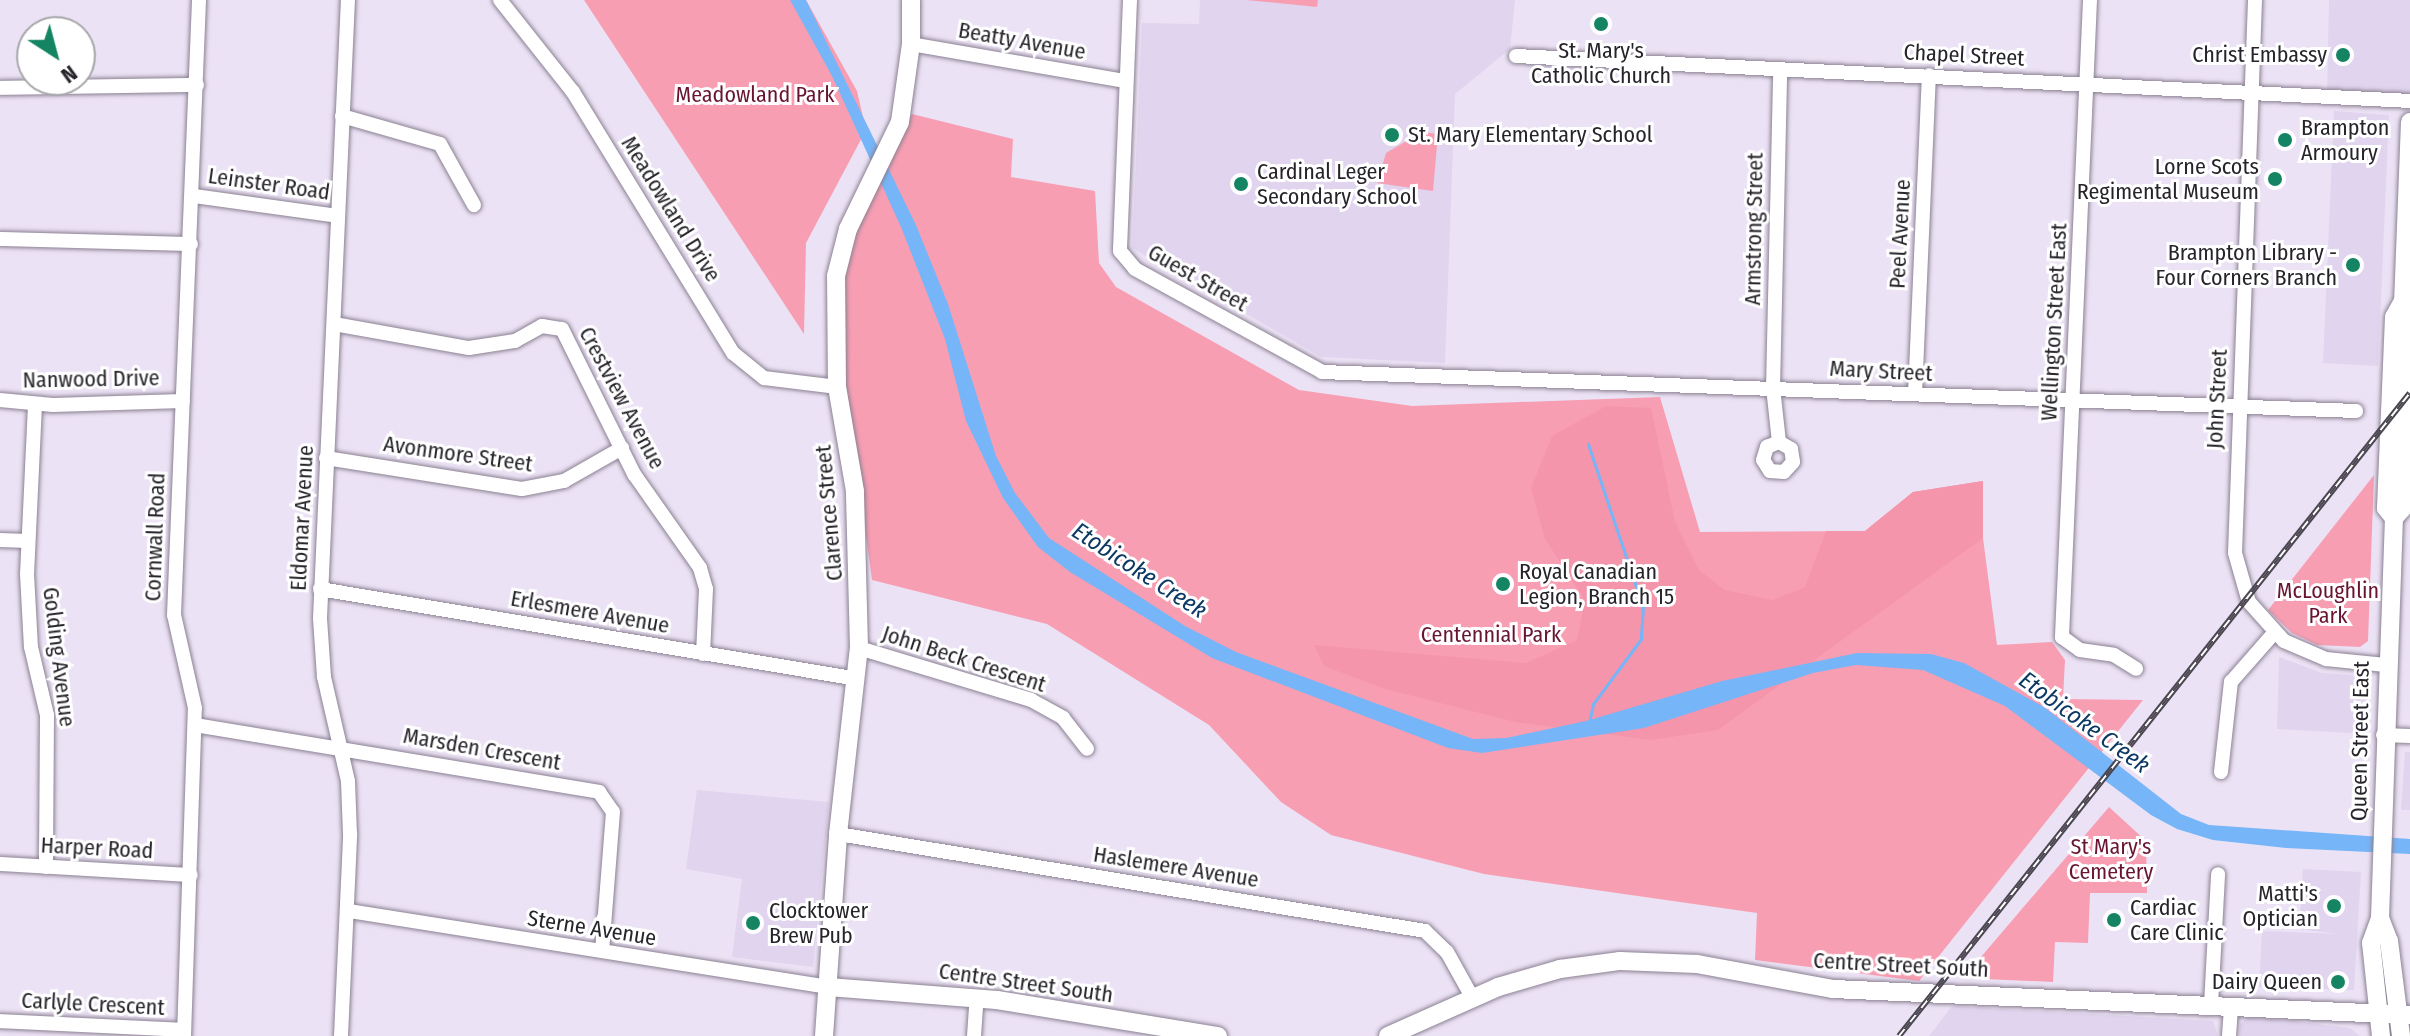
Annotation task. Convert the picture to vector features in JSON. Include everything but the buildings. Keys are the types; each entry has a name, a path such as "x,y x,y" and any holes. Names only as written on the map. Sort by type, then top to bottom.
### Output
{"street":[{"name":"Cornwall Road","path":"184,1033 195,725 174,615 194,196 199,0"},
{"name":"Eldomar Avenue","path":"341,1036 349,911 350,834 342,746 324,677 320,589 348,0"},
{"name":"Meadowland Drive","path":"500,0 573,92 733,353 764,378 837,387"},
{"name":"Clarence Street","path":"824,1036 852,678 859,648 855,491 837,387 836,276 867,185 892,144 906,97 911,0"},
{"name":"Guest Street","path":"1130,0 1120,251 1129,263 1322,372 1405,375"},
{"name":"Wellington Street East","path":"2090,0 2062,637 2067,644 2114,655 2136,669"},
{"name":"John Street","path":"2255,0 2235,553 2243,590 2274,633"},
{"name":"Beatty Avenue","path":"911,44 1126,81"},
{"name":"Chapel Street","path":"1516,56 2410,101"},
{"name":"Armstrong Street","path":"1779,442 1773,388 1780,70"},
{"name":"Peel Avenue","path":"1915,394 1929,75"},
{"path":"0,88 197,85"},
{"path":"342,116 440,144 474,205"},
{"name":"Queen Street East","path":"2394,518 2386,508 2386,492 2394,317 2406,309 2410,122"},
{"name":"Leinster Road","path":"194,196 338,216"},
{"path":"0,239 191,244"},
{"name":"Crestview Avenue","path":"334,324 469,348 515,341 552,325 562,329 634,474 700,568 706,589 703,654"},
{"name":"Queen Street East","path":"2381,1036 2371,943 2380,918 2386,665 2394,518 2402,509 2410,326"},
{"name":"Mary Street","path":"1405,375 2356,411"},
{"name":"Nanwood Drive","path":"0,400 35,405 183,401"},
{"name":"Golding Avenue","path":"35,405 28,541 31,647 47,715 46,867"},
{"name":"Avonmore Street","path":"326,458 522,489 564,481 622,448"},
{"path":"0,540 28,541"},
{"name":"Erlesmere Avenue","path":"320,589 852,678"},
{"path":"2221,772 2231,682 2274,633 2307,654 2386,665"},
{"name":"John Beck Crescent","path":"859,648 1031,700 1063,718 1087,749"},
{"name":"Marsden Crescent","path":"195,725 342,746 606,797 613,812 602,951"},
{"path":"2383,735 2410,736"},
{"name":"Haslemere Avenue","path":"838,834 1425,931 1447,952 1472,997"},
{"name":"Harper Road","path":"0,864 191,875"},
{"path":"2211,1005 2218,874"},
{"name":"Sterne Avenue","path":"349,911 828,987"},
{"name":"Queen Street East","path":"2380,918 2389,941 2404,1015 2401,1036"},
{"name":"Centre Street South","path":"1390,1036 1472,997 1560,969 1648,961 1833,989 2404,1015"},
{"name":"Centre Street South","path":"828,987 977,997 1218,1036"},
{"path":"974,1036 977,997"},
{"path":"2229,1036 2231,1006"},
{"name":"Carlyle Crescent","path":"0,1021 184,1033"}],"shaded area":[{"name":"Cardinal Leger Secondary School","path":"1200,0 1515,0 1510,49 1455,94 1445,363 1321,357 1132,248 1142,23 1199,24"},
{"path":"2329,0 2410,0 2410,101 2327,97"},
{"path":"2334,111 2389,115 2378,366 2323,363"},
{"path":"1606,406 1651,408 1675,521 1699,570 1725,590 1772,600 1805,587 1826,531 1865,531 1913,492 1983,481 1983,538 1718,730 1651,740 1515,722 1385,689 1324,666 1314,645 1526,663 1577,640 1585,600 1545,539 1531,488 1552,436"},
{"path":"2279,657 2322,673 2352,675 2370,694 2368,734 2277,729"},
{"path":"2405,752 2410,752 2410,810 2401,810"},
{"path":"697,790 829,802 813,967 732,957 742,879 686,869"},
{"path":"2303,869 2361,872 2354,990 2259,987 2262,931 2338,934 2299,929"},
{"path":"1952,1006 2213,1021 2218,1036 1929,1036"},
{"path":"2250,1016 2350,1028 2360,1036 2239,1036 2240,1024"}],"green space":[{"name":"Meadowland Park","path":"584,0 806,0 857,91 866,130 806,243 804,334"},
{"path":"1246,0 1318,0 1317,7"},
{"name":"Centennial Park","path":"912,114 1013,139 1011,177 1095,191 1099,263 1116,287 1299,390 1412,406 1660,397 1700,532 1865,531 1913,492 1983,481 1983,538 1997,645 2052,642 2065,660 2063,699 2143,700 1919,981 1755,960 1757,913 1484,874 1331,835 1281,802 1209,725 1047,624 872,580 844,370 842,264 860,208"},
{"path":"1422,132 1438,134 1433,191 1377,183 1386,153"},
{"name":"McLoughlin Park","path":"2374,475 2368,641 2360,647 2317,645 2292,633 2268,610"},
{"name":"St Mary's Cemetery","path":"2109,807 2146,841 2147,893 2090,893 2088,943 2055,942 2053,982 1963,978"}],"water":[{"path":"790,0 806,0 916,225 948,304 996,456 1015,493 1049,538 1185,626 1236,652 1473,739 1506,738 1586,721 1722,681 1857,653 1931,654 1964,663 2044,707 2181,814 2209,825 2410,839 2410,854 2286,848 2213,840 2177,829 2151,815 2005,706 1923,670 1856,665 1813,673 1644,728 1482,753 1448,748 1212,658 1070,572 1038,547 1003,498 966,421 945,339 901,227 832,76"}],"waterway":[{"name":"Etobicoke Creek","path":"1588,444 1643,607 1641,639 1593,704 1589,723"}],"railway":[{"path":"1899,1036 2410,393"}],"place":[{"name":"St. Mary's Catholic Church","path":"1601,24"},
{"name":"Christ Embassy","path":"2343,55"},
{"name":"St. Mary Elementary School","path":"1392,135"},
{"name":"Brampton Armoury","path":"2285,140"},
{"name":"Lorne Scots Regimental Museum","path":"2275,179"},
{"name":"Cardinal Leger Secondary School","path":"1241,184"},
{"name":"Brampton Library - Four Corners Branch","path":"2353,265"},
{"name":"Royal Canadian Legion, Branch 15","path":"1503,584"},
{"name":"Matti's Optician","path":"2334,906"},
{"name":"Cardiac Care Clinic","path":"2114,920"},
{"name":"Clocktower Brew Pub","path":"753,923"},
{"name":"Dairy Queen","path":"2338,982"}]}
